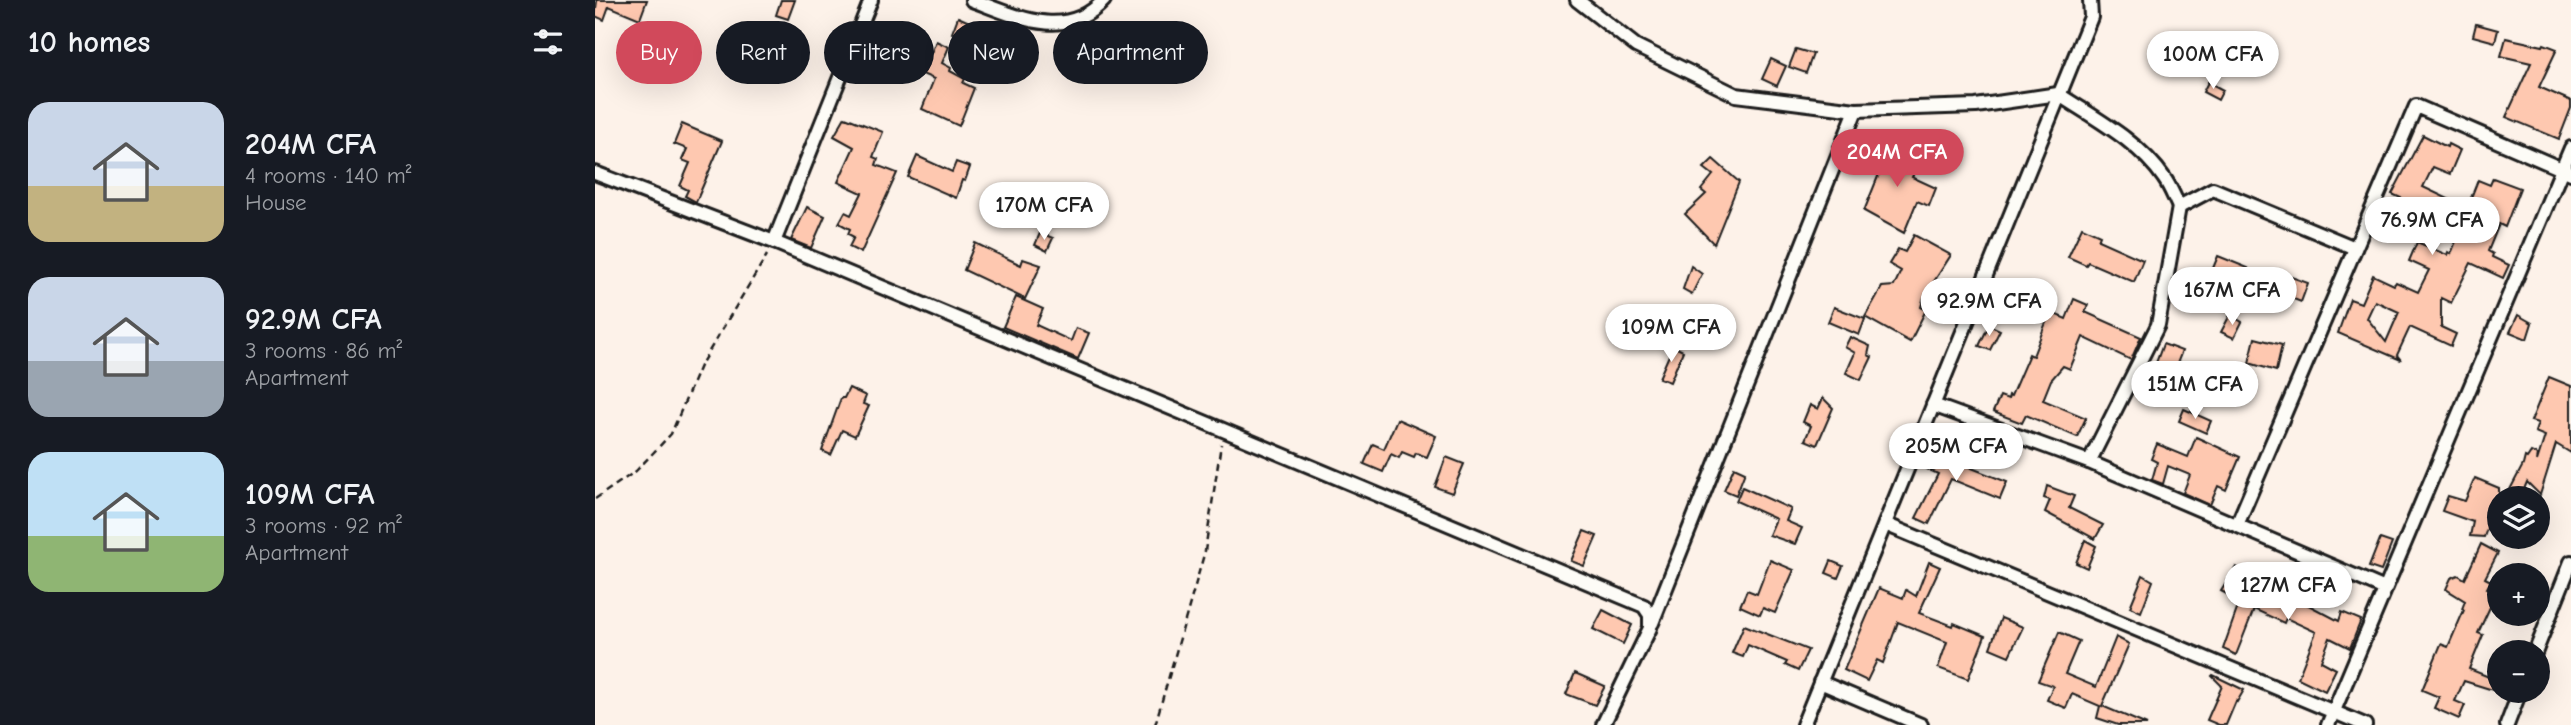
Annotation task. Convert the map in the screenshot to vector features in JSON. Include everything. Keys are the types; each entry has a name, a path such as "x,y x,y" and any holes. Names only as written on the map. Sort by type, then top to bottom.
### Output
{"street":[{"path":"774,242 871,0"},
{"path":"972,0 1027,21 1062,24 1095,9 1104,0"},
{"path":"1577,0 1636,46 1736,95 1856,110 1976,106 2058,94 2146,156 2164,178 2179,207 2158,325 2089,462"},
{"path":"1803,725 2091,17 2090,0"},
{"path":"2237,525 2416,106 2567,172"},
{"path":"1603,725 1650,628 1856,110"},
{"path":"2328,725 2567,172 2571,148"},
{"path":"595,173 774,242 1644,606 1650,615 1650,628"},
{"path":"2179,207 2213,189 2355,248"},
{"path":"1934,405 2089,462 2385,589"},
{"path":"1885,524 2365,725"},
{"path":"2540,640 2571,562"},
{"path":"1820,682 1921,725"},
{"path":"2507,725 2515,703"}],"path":[{"path":"595,499 636,471 671,435 700,366 774,242"},
{"path":"1155,725 1205,551 1223,430"}],"building":[{"path":"595,0 647,0 640,19 609,6 604,20 595,16"},
{"path":"781,0 795,0 788,19 776,15"},
{"path":"2476,24 2498,30 2495,42 2473,36"},
{"path":"2506,38 2543,46 2544,44 2557,49 2539,87 2571,101 2571,108 2559,139 2506,117 2531,63 2501,56"},
{"path":"936,41 948,47 942,63 948,66 948,84 965,84 974,88 959,126 922,109 934,84"},
{"path":"1796,49 1813,54 1806,73 1789,67"},
{"path":"1771,59 1786,66 1777,86 1762,79"},
{"path":"2208,82 2223,90 2218,100 2203,92"},
{"path":"845,117 883,132 873,157 878,159 876,165 897,173 861,253 849,247 854,237 848,234 850,229 839,223 845,212 851,215 862,193 838,182 854,147 834,136"},
{"path":"682,124 722,141 696,202 685,196 688,190 680,186 690,163 682,160 687,149 674,144"},
{"path":"2423,135 2447,147 2448,144 2460,150 2450,174 2433,167 2423,187 2467,208 2478,180 2490,185 2493,178 2520,188 2505,227 2499,224 2488,251 2493,254 2492,257 2509,265 2503,278 2471,263 2451,303 2441,298 2441,327 2456,334 2451,346 2410,327 2397,355 2401,360 2338,333 2350,299 2361,303 2373,275 2418,292 2429,270 2409,261 2417,242 2447,255 2448,252 2451,254 2462,226 2392,194","holes":["2375,301 2399,312 2386,342 2367,318"]},
{"path":"1884,147 1895,147 1920,161 1912,177 1936,188 1929,206 1917,201 1904,233 1864,211 1879,174 1874,172"},
{"path":"917,156 952,172 956,162 970,167 956,198 908,177"},
{"path":"1713,159 1739,182 1714,244 1685,214 1706,194 1701,190 1713,175 1704,168"},
{"path":"807,207 825,216 811,248 791,240"},
{"path":"2082,227 2100,235 2098,240 2143,260 2134,282 2088,262 2086,265 2068,257"},
{"path":"1040,233 1053,238 1047,251 1035,245"},
{"path":"1914,235 1951,255 1924,297 1921,307 1926,310 1910,342 1865,317 1882,287 1894,286 1901,271 1889,264 1898,249 1905,252"},
{"path":"975,243 1021,265 1023,259 1041,265 1025,299 964,270"},
{"path":"2218,256 2248,268 2242,285 2211,273"},
{"path":"1691,266 1702,274 1692,294 1683,289"},
{"path":"2283,274 2308,283 2301,302 2276,292"},
{"path":"1016,297 1043,309 1036,325 1071,341 1076,328 1089,333 1078,359 1003,327"},
{"path":"2074,299 2088,305 2085,312 2141,337 2131,360 2083,337 2070,369 2063,366 2051,380 2043,400 2086,418 2077,437 2026,415 2022,423 1993,412 2000,396 2008,399 2009,395 2011,396 2029,354 2033,356 2050,312 2066,319"},
{"path":"1834,307 1865,319 1859,335 1828,322"},
{"path":"2230,315 2242,322 2234,338 2221,332"},
{"path":"2518,315 2532,323 2527,339 2510,332"},
{"path":"1989,325 2000,330 1990,350 1979,346"},
{"path":"1850,337 1870,346 1868,355 1872,357 1861,380 1846,373 1855,353 1845,347"},
{"path":"2255,338 2282,345 2276,371 2249,363"},
{"path":"2163,344 2182,351 2174,371 2156,363"},
{"path":"1673,346 1683,351 1670,382 1659,378"},
{"path":"2224,364 2248,373 2237,401 2212,391"},
{"path":"2549,377 2571,386 2571,453 2556,444 2543,486 2531,486 2527,482 2525,486 2512,486 2525,457 2531,452 2538,455 2537,461 2545,436 2535,432 2538,423 2531,421"},
{"path":"849,388 866,396 863,404 869,406 855,436 842,430 831,455 822,451 841,398 844,398"},
{"path":"1823,398 1833,408 1817,445 1805,440 1811,426 1803,422 1810,405 1818,409"},
{"path":"2184,409 2211,421 2206,433 2179,421"},
{"path":"1397,419 1436,436 1427,457 1416,453 1414,457 1402,452 1399,458 1391,454 1383,472 1364,464 1373,444 1384,449"},
{"path":"2196,437 2240,457 2226,490 2218,486 2210,505 2183,493 2190,475 2168,466 2163,484 2152,480 2157,462 2151,459 2157,444 2188,457"},
{"path":"1934,453 2007,482 2000,499 1951,479 1929,524 1916,518 1938,474 1927,469"},
{"path":"1446,457 1464,464 1452,493 1435,487"},
{"path":"1734,467 1745,472 1736,495 1724,490"},
{"path":"2475,478 2494,486 2487,486 2487,528 2484,537 2470,536 2473,522 2442,511 2448,496 2465,501"},
{"path":"2047,486 2074,496 2069,508 2103,525 2095,539 2045,512 2050,500 2044,498"},
{"path":"1742,487 1791,509 1786,521 1802,528 1795,544 1769,535 1776,519 1736,501"},
{"path":"1584,531 1597,536 1584,566 1571,561"},
{"path":"2380,539 2392,543 2381,571 2369,567"},
{"path":"2085,540 2096,546 2087,568 2076,563"},
{"path":"2481,544 2498,553 2493,563 2487,563 2487,614 2478,633 2483,635 2469,669 2487,676 2487,688 2464,681 2455,701 2465,705 2459,719 2434,708 2439,697 2422,690 2441,644 2448,647 2464,610 2465,601 2446,589 2451,578 2458,575 2465,579"},
{"path":"1770,560 1794,570 1775,613 1763,608 1760,615 1740,606 1747,590 1757,594"},
{"path":"1831,561 1843,566 1838,578 1826,573"},
{"path":"1929,562 1940,567 1919,613 1985,636 1968,679 1938,668 1947,642 1898,622 1883,663 1877,660 1867,681 1844,670 1879,588 1903,598 1906,590 1916,596"},
{"path":"2236,567 2339,621 2342,612 2361,620 2350,648 2330,638 2321,661 2336,669 2325,691 2298,678 2316,632 2286,618 2284,623 2254,609 2236,655 2223,649 2240,601 2221,591"},
{"path":"2143,575 2153,581 2141,612 2130,607"},
{"path":"1603,610 1632,625 1623,644 1593,629"},
{"path":"2001,618 2023,627 2009,656 1990,648"},
{"path":"1744,625 1808,650 1798,671 1785,665 1787,662 1748,645 1743,657 1732,653"},
{"path":"2059,632 2079,641 2065,674 2096,687 2116,637 2129,644 2102,706 2147,725 2118,725 2097,718 2100,706 2072,694 2066,708 2047,700 2053,686 2038,681"},
{"path":"1575,673 1605,686 1595,705 1566,694"},
{"path":"2213,675 2244,690 2226,725 2207,720 2222,686"}]}
